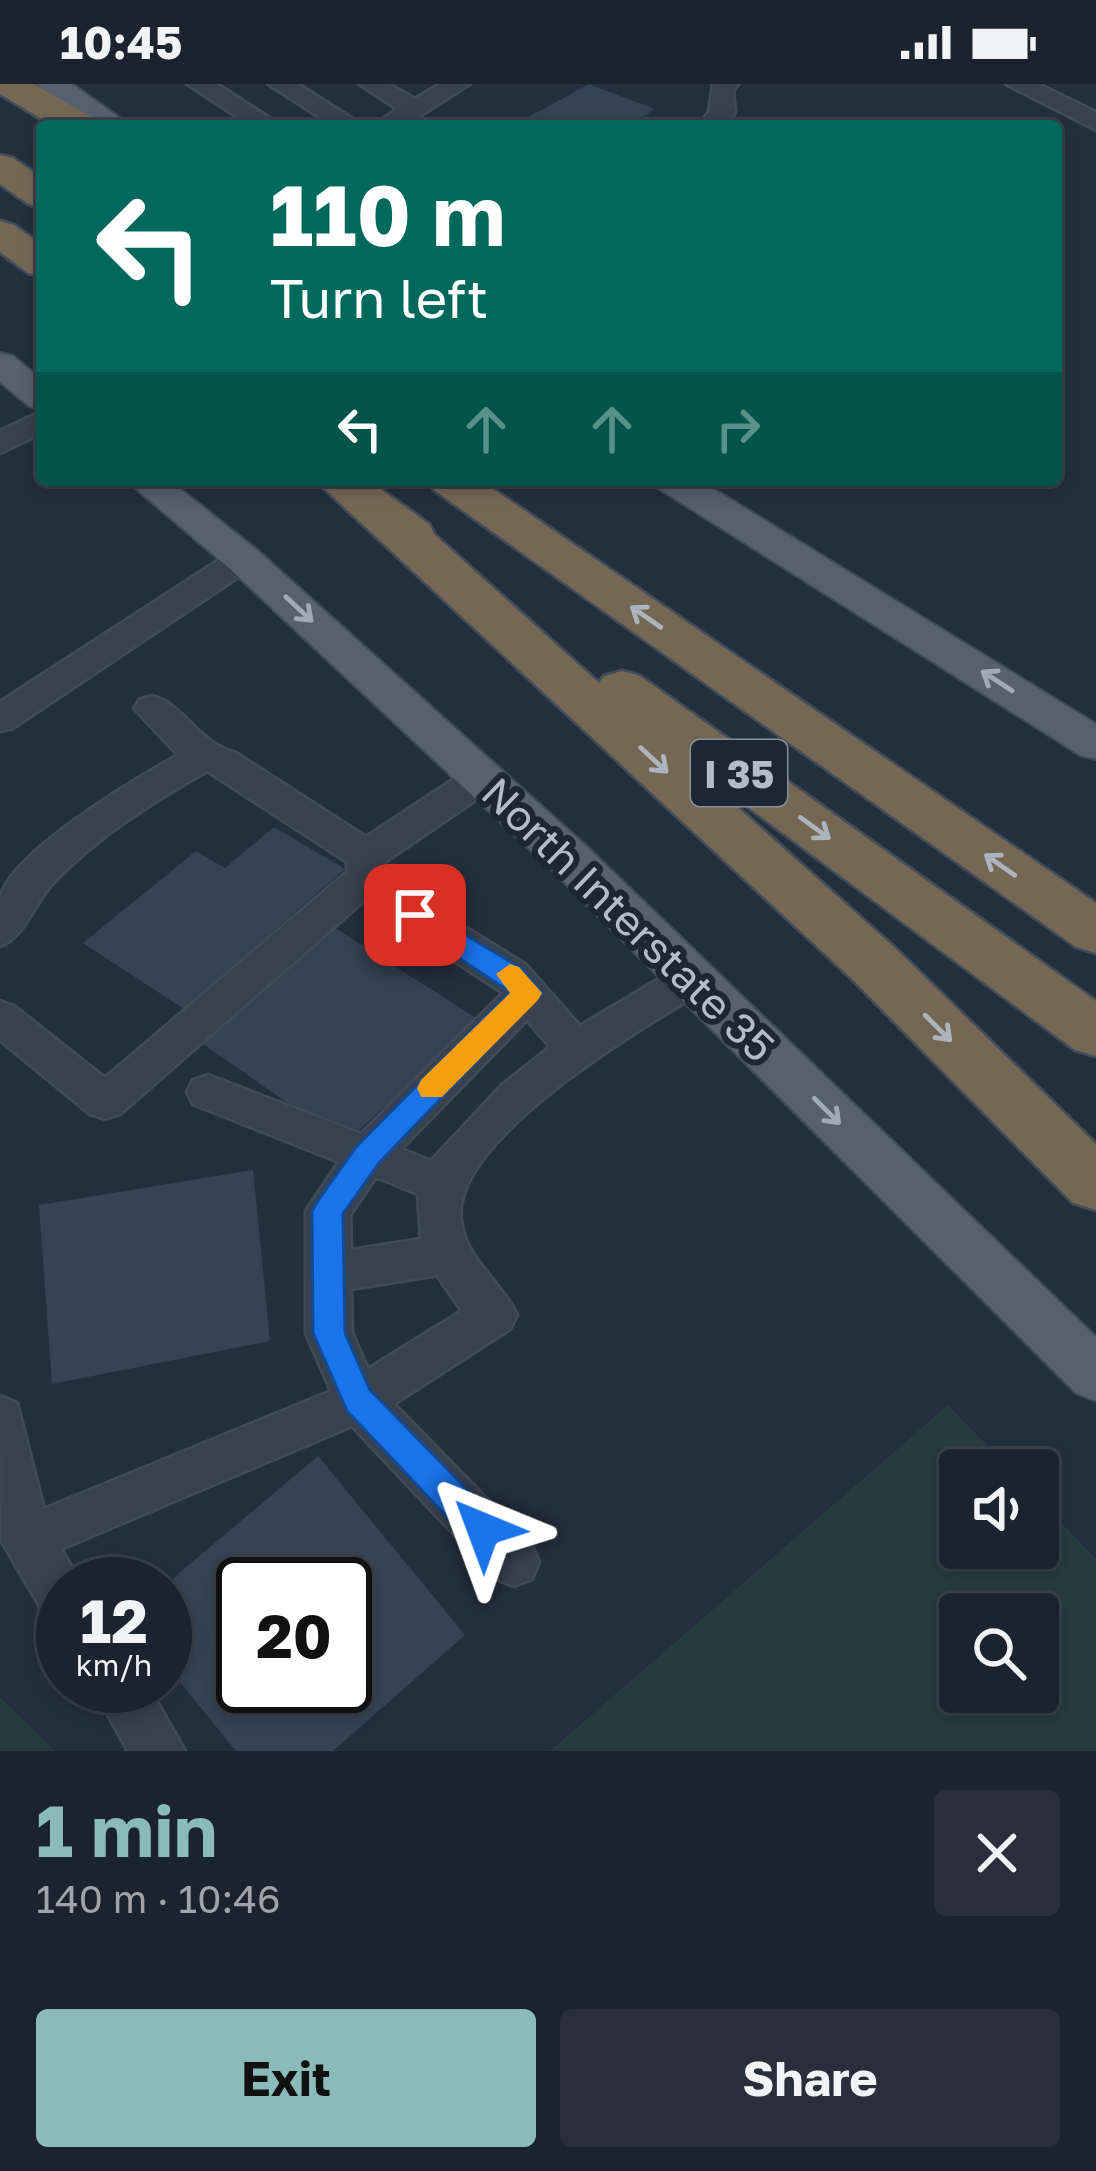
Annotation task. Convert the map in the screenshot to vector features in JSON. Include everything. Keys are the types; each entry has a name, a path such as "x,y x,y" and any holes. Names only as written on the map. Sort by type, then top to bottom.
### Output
{"highway":[{"path":"8,84 70,120"},
{"path":"0,166 36,192"},
{"path":"0,233 36,260"},
{"name":"I 35","path":"459,486 1096,932"},
{"path":"359,496 856,948 1096,1184"},
{"name":"I 35","path":"359,496 1096,1034"}],"main road":[{"path":"52,84 107,120"},
{"path":"0,364 36,393"},
{"name":"North Interstate 35","path":"152,486 243,559 482,778 693,978 1096,1375"},
{"path":"682,486 1096,744"}],"street":[{"path":"199,84 258,120"},
{"path":"280,84 341,120"},
{"path":"371,84 416,109"},
{"path":"397,120 458,84"},
{"path":"716,120 722,113 721,90 726,84"},
{"path":"1018,84 1088,110"},
{"path":"1056,120 1088,110"},
{"path":"0,445 36,424"},
{"path":"0,719 243,559"},
{"path":"152,708 202,758 223,762 366,856"},
{"path":"0,931 13,901 116,805 202,758"},
{"path":"366,856 482,778"},
{"path":"0,1017 105,1102 366,877 366,856"},
{"path":"384,896 511,975 574,1048"},
{"path":"26,1540 358,1401 494,1315 457,1274 440,1230 441,1184 501,1107 574,1048 693,978"},
{"path":"514,1562 358,1401 329,1333 328,1211 368,1155 528,993"},
{"path":"208,1092 441,1184"},
{"path":"329,1273 450,1254"},
{"path":"0,1418 26,1540 37,1557"},
{"path":"135,1713 158,1751"}],"green space":[{"path":"948,1405 991,1449 939,1449 939,1569 1059,1569 1059,1520 1096,1559 1096,1751 550,1751"},
{"path":"0,1697 55,1751 0,1751"}],"building":[{"path":"589,84 655,109 638,120 523,120"},
{"path":"274,827 345,869 184,1009 83,943 196,851 225,868"},
{"path":"335,928 479,1020 345,1143 203,1044"},
{"path":"253,1170 270,1341 52,1384 39,1205"},
{"path":"318,1456 465,1635 333,1751 236,1751 192,1697 192,1562"}],"slow traffic":[{"path":"431,1088 528,993 510,974"}],"route":[{"path":"415,915 511,975 528,993 368,1155 328,1211 329,1333 358,1401 483,1529"}]}
